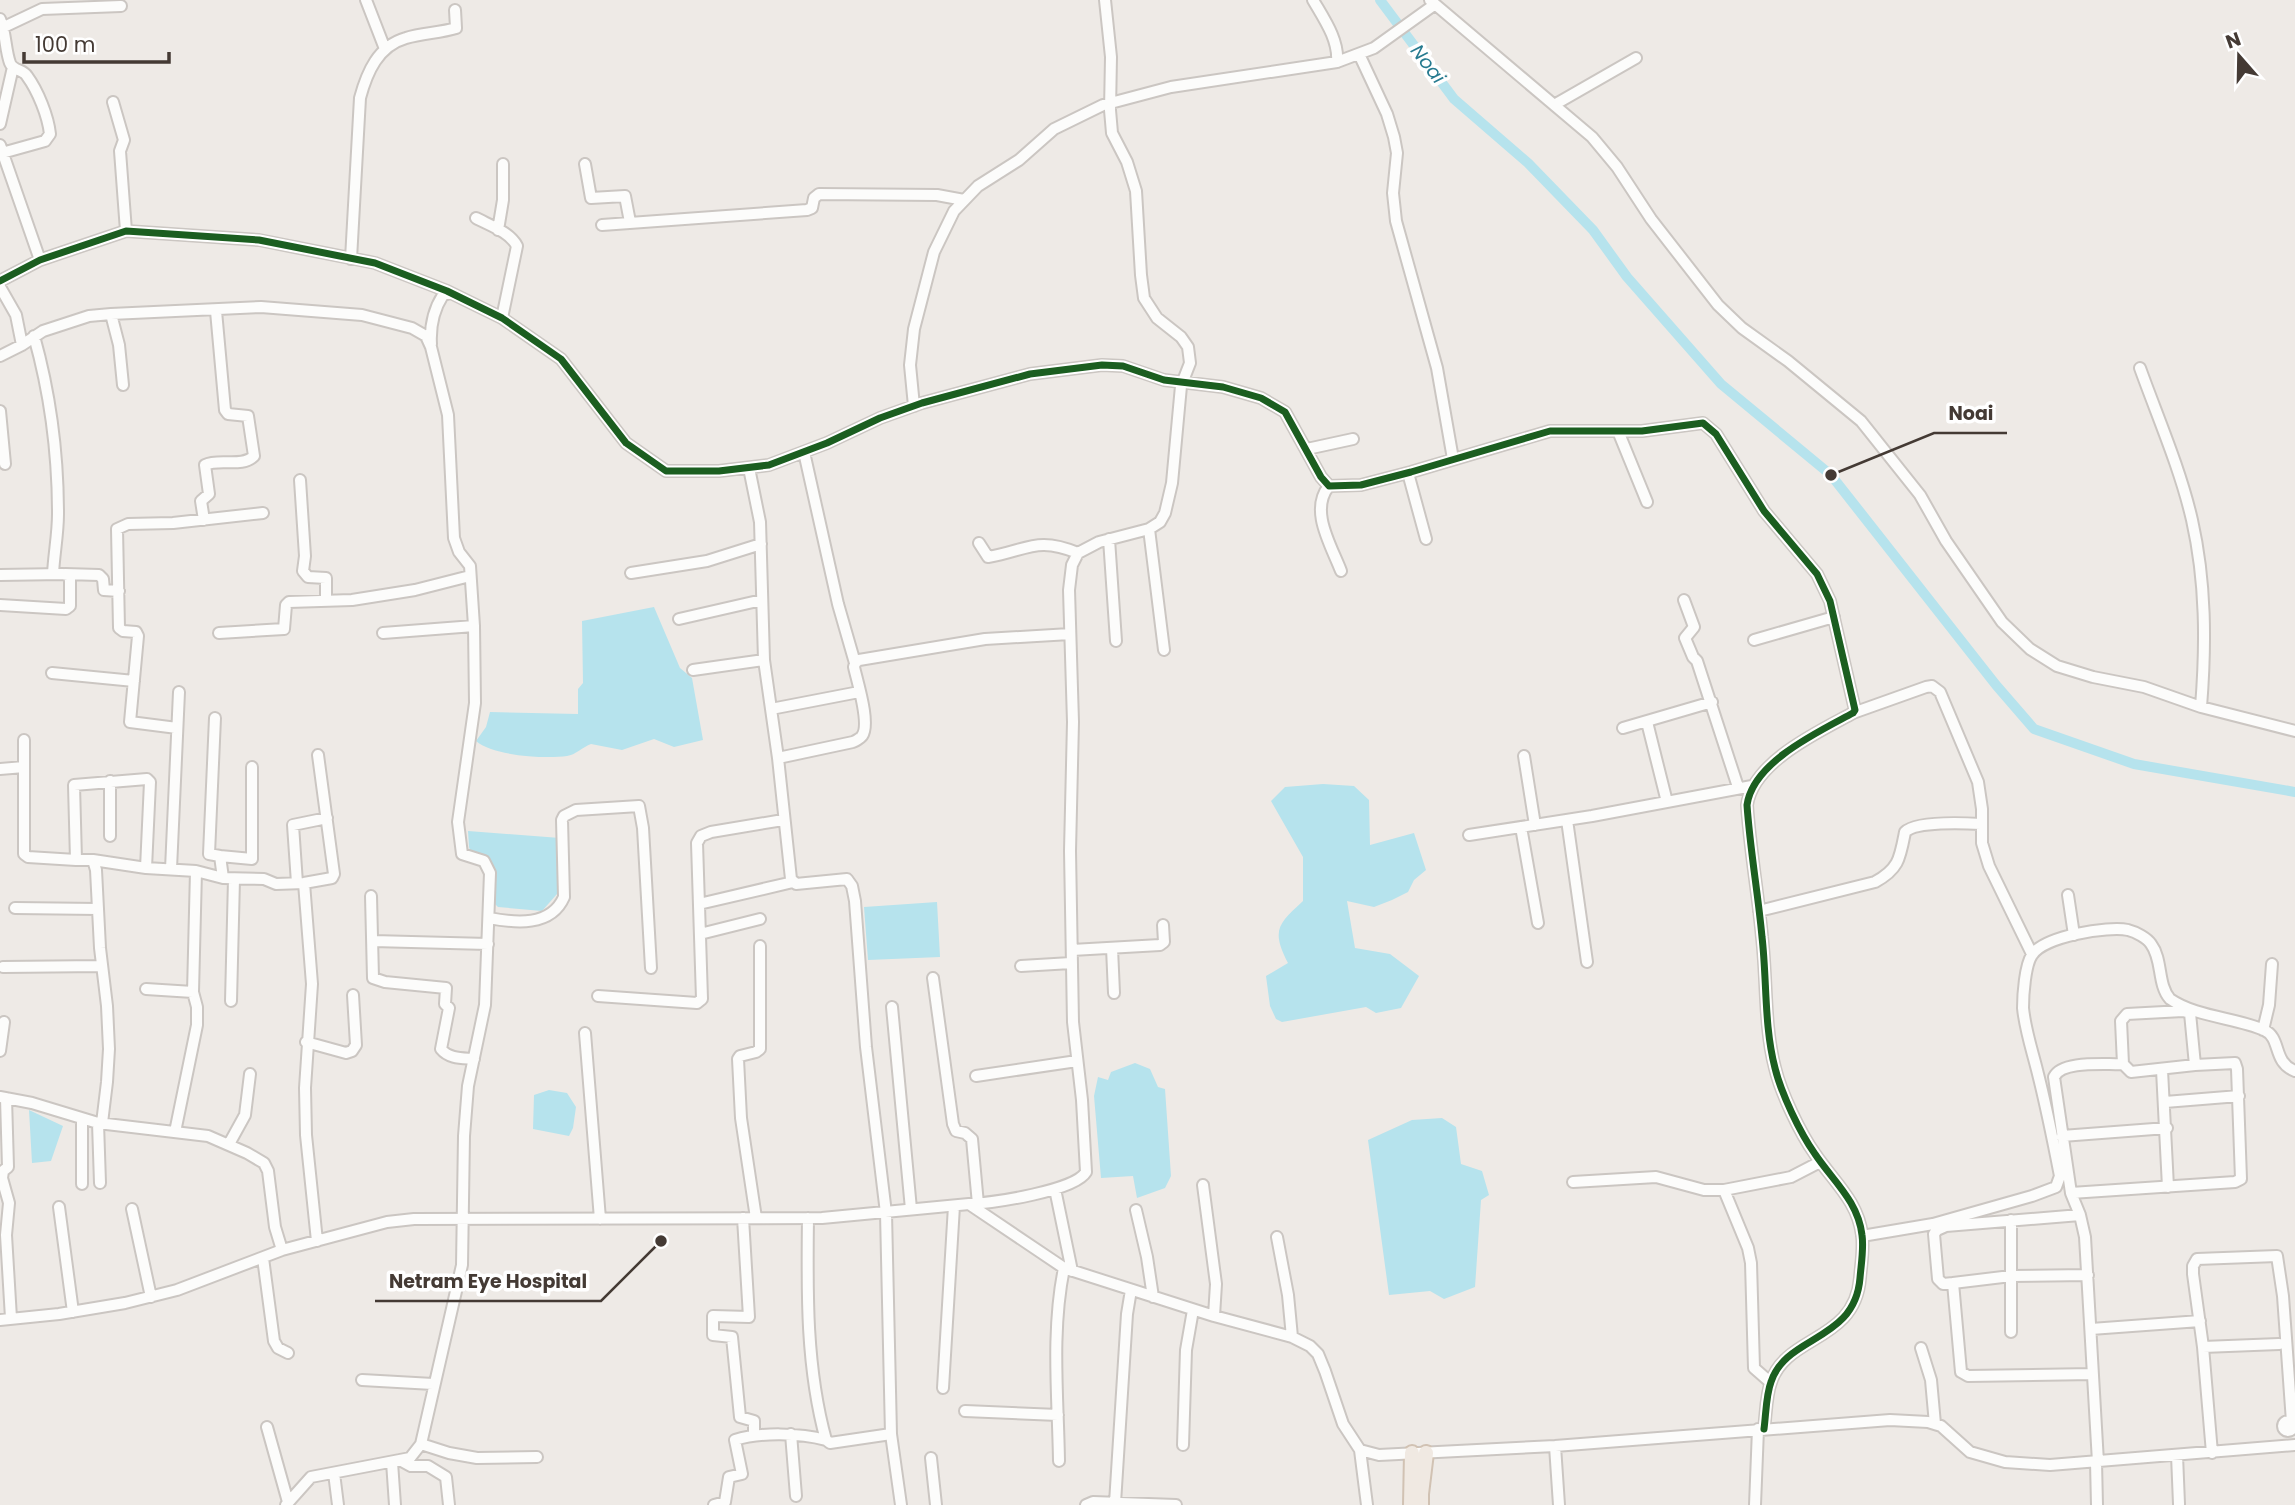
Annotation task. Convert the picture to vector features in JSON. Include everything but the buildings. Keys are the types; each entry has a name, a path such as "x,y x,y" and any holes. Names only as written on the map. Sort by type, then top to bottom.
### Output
{"main road":[{"path":"1411,1505 1419,1453"},
{"path":"1419,1453 1421,1505"}],"street":[{"path":"366,0 385,49"},
{"path":"282,1251 275,1227 268,1171 264,1163 208,1136 100,1123 3,1097 8,1167 3,1171 2,1178 9,1203 5,1319 73,1312 151,1297 282,1251 387,1222 414,1219 808,1218 974,1204 1055,1189 1083,1178 1086,1172 1083,1112 1073,1022 1070,851 1073,722 1069,590 1072,565 1078,553 1109,539 1149,529 1160,522 1165,513 1172,483 1181,386 1190,363 1188,347 1181,337 1157,318 1144,298 1140,275 1136,191 1127,162 1112,133 1111,57 1105,0"},
{"path":"1313,0 1335,42 1337,62"},
{"path":"914,406 910,365 919,310 934,252 954,211 978,186 1019,160 1054,129 1110,103 1171,87 1337,62 1374,48 1415,19 1432,3 1592,137 1618,167 1651,219 1718,305 1742,328 1788,361 1861,421 1920,495 1946,541 2002,622 2030,649 2057,666 2093,677 2144,687 2202,707 2295,731"},
{"path":"40,260 1,149 45,141 50,136 49,127 28,76 13,67 10,62 2,23 42,9 121,6"},
{"path":"351,259 360,98 365,79 385,49 407,38 456,28 455,10"},
{"path":"1359,54 1387,114 1394,137 1397,153 1393,193 1396,221 1437,368 1453,459"},
{"path":"1554,104 1636,58"},
{"path":"0,124 13,67"},
{"path":"113,102 124,140 120,151 126,231"},
{"path":"498,230 503,200 503,164"},
{"path":"584,164 590,198 625,196 630,222"},
{"path":"0,187 11,183"},
{"path":"602,225 807,210 812,208 814,198 819,194 937,195 964,200"},
{"path":"476,218 512,238 517,246 502,318"},
{"path":"0,281 40,260 126,231 175,232 259,240 375,263 451,293 502,318 561,359 626,443 666,471 719,471 769,465 914,406 1030,374 1102,365 1123,366 1164,380 1223,387 1261,398 1285,412 1321,477 1329,486"},
{"path":"0,287 16,315 22,345"},
{"path":"431,347 430,331 439,300 443,295 451,293"},
{"path":"0,356 43,331 89,316 261,307 362,315 412,327 426,336 431,347 448,415 454,538 459,552 470,566 474,626 475,704 458,822 462,854 484,862 490,873 485,1005 474,1059 464,1136 461,1189 462,1265 421,1444 410,1458 311,1476 287,1503"},
{"path":"204,520 201,501 209,494 205,465 211,462 246,461 254,456 250,419 245,415 228,414 225,410 216,311"},
{"path":"111,314 119,345 123,385"},
{"path":"34,337 45,373 56,471 58,516 52,574"},
{"path":"2140,368 2181,481 2199,557 2205,633 2202,707"},
{"path":"0,411 5,464"},
{"path":"1340,571 1320,510 1322,494 1329,486 1361,485 1550,430 1642,431 1703,423 1716,434 1763,511 1817,574 1830,601 1855,710 1853,713"},
{"path":"1618,430 1647,502"},
{"path":"1307,449 1353,439"},
{"path":"778,758 853,742 862,736 865,728 855,663 838,604 804,452"},
{"path":"749,468 760,522 764,660 793,882"},
{"path":"1408,473 1426,539"},
{"path":"300,480 305,556 303,571 308,577 326,578 326,600"},
{"path":"177,728 131,722 138,636 136,632 123,631 120,628 117,529 120,526 263,513"},
{"path":"1149,529 1164,650"},
{"path":"1109,539 1116,641"},
{"path":"979,543 988,558 1044,543 1078,553"},
{"path":"631,573 707,561 761,544"},
{"path":"0,606 68,608 70,580 65,574"},
{"path":"0,575 99,575 103,579 104,590 119,591"},
{"path":"219,633 284,629 286,605 289,602 352,600 415,590 470,576"},
{"path":"679,619 762,600"},
{"path":"1684,600 1694,627 1685,638 1697,661 1712,702 1738,787"},
{"path":"1754,640 1834,617"},
{"path":"383,633 474,626"},
{"path":"855,663 985,639 1070,634"},
{"path":"693,670 764,660"},
{"path":"52,673 134,681"},
{"path":"1755,1505 1761,1429 1770,1382 1789,1356 1826,1334 1851,1309 1860,1281 1862,1236 1849,1197 1806,1140 1782,1090 1775,1068 1769,1034 1747,806 1752,786 1789,751 1853,713 1926,687 1936,688 1955,724 1978,782 1982,810 1982,843 1989,866 2032,954"},
{"path":"171,869 180,692"},
{"path":"771,709 859,692"},
{"path":"1623,728 1712,702"},
{"path":"215,718 209,854 252,859 252,767"},
{"path":"1647,722 1667,802"},
{"path":"24,740 24,853 28,857 93,860 146,868 196,871 229,879 264,880 276,884 332,878 334,874 318,755"},
{"path":"1524,756 1535,825"},
{"path":"0,769 24,767"},
{"path":"76,860 74,785 147,779 150,782 146,868"},
{"path":"110,781 110,836"},
{"path":"1469,835 1752,786"},
{"path":"489,918 520,922 537,920 552,914 560,906 564,897 564,816 576,810 639,806 643,828 651,968"},
{"path":"317,1241 306,1135 306,1042 312,984 292,828 296,824 327,818"},
{"path":"598,996 697,1003 703,995 696,843 701,836 711,832 783,820"},
{"path":"1567,820 1587,962"},
{"path":"1759,911 1875,882 1887,876 1898,865 1908,828 1919,825 1981,824"},
{"path":"1521,827 1538,923"},
{"path":"220,856 229,879 231,1001"},
{"path":"93,860 107,1006 108,1049 107,1082 100,1123 100,1183"},
{"path":"175,1132 197,1025 197,1007 193,992 196,871"},
{"path":"699,904 793,882 844,879 850,881 852,886 859,940 866,1047 886,1213 891,1434 901,1505"},
{"path":"371,895 373,978 385,982 446,988 445,1004 449,1008 441,1049 453,1058 474,1059"},
{"path":"2068,895 2074,934"},
{"path":"15,908 98,909"},
{"path":"700,934 760,919"},
{"path":"1072,950 1160,945 1164,942 1163,925"},
{"path":"1862,1236 1933,1223 1997,1207 2052,1190 2059,1183 2051,1128 2023,1006 2032,954 2047,943 2074,934 2129,930 2142,936 2158,956 2164,986 2170,999 2223,1020 2263,1030 2272,1035 2284,1065 2295,1071"},
{"path":"373,941 488,944"},
{"path":"756,1218 741,1118 738,1059 760,1049 760,946"},
{"path":"1112,948 1114,993"},
{"path":"1021,967 1072,963"},
{"path":"2263,1030 2269,1005 2272,964"},
{"path":"3,967 102,966"},
{"path":"933,978 953,1124 956,1131 965,1133 972,1139 974,1204"},
{"path":"146,989 193,992"},
{"path":"306,1042 346,1053 352,1051 356,1045 353,995"},
{"path":"892,1007 911,1209"},
{"path":"2071,1193 2235,1182 2241,1179 2239,1096 2235,1063 2131,1072 2123,1064 2121,1021 2124,1016 2133,1013 2188,1012 2192,1017 2196,1065"},
{"path":"0,1051 4,1022"},
{"path":"585,1033 600,1219"},
{"path":"976,1076 1077,1061"},
{"path":"2097,1505 2085,1237 2071,1193 2055,1087 2057,1072 2068,1066 2123,1064"},
{"path":"2162,1070 2168,1187"},
{"path":"229,1144 245,1115 250,1074"},
{"path":"2165,1102 2239,1096"},
{"path":"82,1119 82,1184"},
{"path":"2062,1136 2166,1128"},
{"path":"1573,1182 1656,1177 1704,1190 1724,1190 1791,1177 1820,1162"},
{"path":"1203,1185 1216,1284 1214,1316"},
{"path":"1055,1189 1068,1269 1058,1295 1056,1331 1059,1461"},
{"path":"1724,1190 1748,1248 1751,1263 1754,1368 1770,1382"},
{"path":"974,1204 1068,1269 1193,1310 1292,1337 1310,1346 1318,1354 1343,1424 1360,1450 1367,1505"},
{"path":"943,1388 954,1206"},
{"path":"59,1207 73,1312"},
{"path":"132,1209 151,1297"},
{"path":"1136,1210 1153,1297"},
{"path":"2080,1215 1946,1226 1937,1230 1934,1234 1938,1279 1943,1284 2011,1276 2088,1275"},
{"path":"743,1218 749,1317 713,1316 713,1335 732,1337 740,1417 754,1421 754,1435"},
{"path":"808,1218 808,1317 826,1440"},
{"path":"2011,1220 2011,1332"},
{"path":"1277,1237 1288,1294 1292,1337"},
{"path":"2212,1453 2203,1347 2193,1274 2197,1259 2276,1255 2289,1296 2289,1425"},
{"path":"263,1258 274,1341 278,1348 288,1353"},
{"path":"1360,1450 1379,1455 1555,1446 1890,1420 1935,1424 1950,1432 1970,1452 1983,1458 2050,1465 2291,1445 2279,1344 2274,1268 2278,1259"},
{"path":"1953,1283 1961,1372 1968,1376 2093,1374"},
{"path":"1120,1504 1127,1314 1131,1290"},
{"path":"1183,1445 1186,1350 1193,1310"},
{"path":"2091,1329 2200,1321"},
{"path":"2203,1347 2279,1344"},
{"path":"1922,1348 1931,1380 1935,1424"},
{"path":"362,1380 433,1384"},
{"path":"965,1411 1058,1415"},
{"path":"267,1427 287,1503"},
{"path":"715,1505 725,1502 729,1477 742,1474 735,1440 754,1435 791,1434 830,1443 891,1434"},
{"path":"791,1434 796,1496"},
{"path":"421,1444 477,1458 537,1457"},
{"path":"1555,1446 1559,1505"},
{"path":"2177,1455 2179,1504"},
{"path":"930,1458 936,1505"},
{"path":"395,1505 396,1461"},
{"path":"396,1461 411,1466 428,1466 446,1476 449,1505"},
{"path":"334,1473 338,1505"},
{"path":"1086,1505 1093,1502 1182,1505"}],"water":[{"path":"654,607 680,668 692,678 703,740 674,747 654,739 622,750 591,744 570,755 557,757 506,753 476,741 486,727 490,712 578,714 578,689 583,683 582,621"},
{"path":"1323,784 1354,786 1369,800 1370,845 1414,833 1426,870 1414,880 1408,892 1374,907 1347,901 1355,948 1390,954 1419,976 1401,1008 1376,1013 1366,1007 1282,1022 1276,1019 1270,1006 1266,976 1288,963 1279,935 1283,922 1303,901 1303,857 1271,801 1285,787"},
{"path":"468,831 560,838 557,894 542,911 498,907 487,896 486,864 473,859"},
{"path":"937,902 940,957 868,960 864,907"},
{"path":"1135,1063 1150,1069 1158,1087 1165,1089 1171,1176 1165,1188 1137,1198 1133,1176 1101,1178 1094,1096 1098,1077 1108,1080 1111,1072"},
{"path":"549,1090 567,1093 576,1107 569,1136 533,1129 534,1095"},
{"path":"29,1110 63,1126 51,1161 32,1163"},
{"path":"1442,1118 1456,1127 1461,1164 1482,1171 1489,1195 1481,1200 1475,1287 1444,1299 1430,1291 1389,1295 1368,1140 1412,1120"}],"waterway":[{"name":"Noai","path":"1380,0 1454,99 1528,163 1593,230 1627,277 1721,384 1831,475 1996,685 2034,729 2134,764 2295,792"}],"cycle path":[{"path":"0,281 40,260 126,231 259,240 375,263 447,291 502,318 561,359 626,443 666,471 719,471 769,465 922,403 1030,374 1102,365 1123,366 1164,380 1223,387 1261,398 1285,412 1321,477 1329,486 1361,485 1550,431 1642,431 1703,423 1716,434 1764,511 1817,574 1830,601 1855,710 1774,762 1752,789 1747,805 1762,937 1769,1036 1775,1068 1786,1101 1803,1135 1856,1212 1863,1240 1860,1278 1855,1299 1846,1315 1834,1327 1791,1355 1779,1367 1769,1387 1764,1429"}],"place":[{"name":"Noai","path":"1831,475"},
{"name":"Netram Eye Hospital","path":"661,1241"}]}
